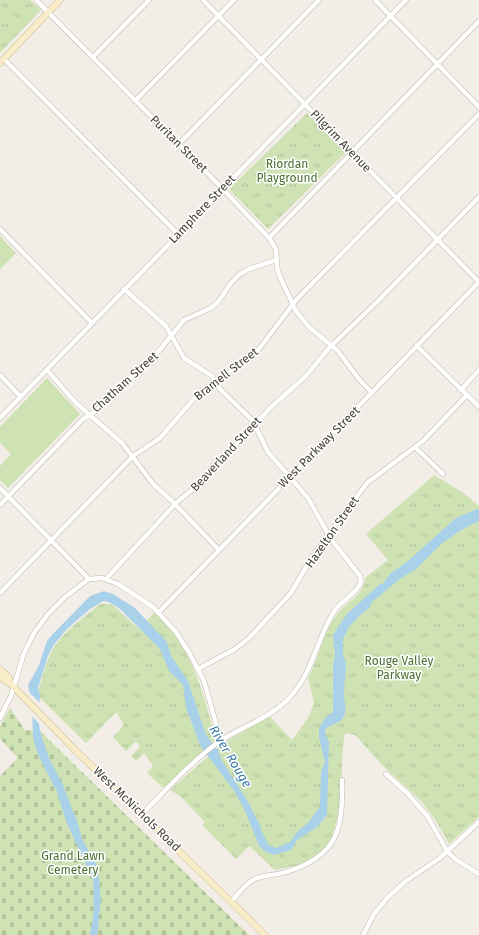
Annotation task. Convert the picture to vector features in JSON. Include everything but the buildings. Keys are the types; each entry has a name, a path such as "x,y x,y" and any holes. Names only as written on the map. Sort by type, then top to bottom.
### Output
{"main road":[{"path":"2,61 60,0"},
{"name":"West McNichols Road","path":"0,669 43,717 265,935"},
{"name":"West McNichols Road","path":"0,676 6,682 14,686"}],"street":[{"name":"Puritan Street","path":"36,0 136,100 269,238 276,249 276,260 280,277 292,305 305,323 333,346 372,393"},
{"path":"93,57 149,0"},
{"name":"Pilgrim Avenue","path":"203,0 479,282"},
{"path":"136,100 234,0"},
{"path":"179,144 319,0"},
{"path":"375,0 479,107"},
{"name":"Lamphere Street","path":"0,418 406,0"},
{"path":"269,238 479,21"},
{"path":"2,61 178,234"},
{"name":"Bramell Street","path":"0,593 133,456 160,438 198,394 256,353 292,305 479,114"},
{"name":"Beaverland Street","path":"106,579 175,504 194,489 215,463 255,426 270,408 305,376 479,197"},
{"path":"0,229 92,323"},
{"name":"Chatham Street","path":"0,505 83,419 96,412 115,391 149,363 184,320 208,309 218,302 231,283 240,274 249,269 276,260"},
{"name":"West Parkway Street","path":"159,612 288,477 372,393 479,282"},
{"path":"124,289 162,321 169,329 171,336 184,358 212,376 220,389 253,421 268,452 288,477 308,498 329,536 360,576 361,586 341,603 334,612 324,631 313,662 290,697 266,715 220,742 202,755 178,776 142,814"},
{"path":"417,346 479,407"},
{"path":"47,370 76,403 122,443 154,485 175,504 219,550"},
{"path":"461,390 479,370"},
{"path":"0,375 20,396"},
{"name":"Hazelton Street","path":"198,669 236,649 248,639 291,594 312,557 367,483 416,448 467,395"},
{"path":"416,448 443,474"},
{"path":"0,488 89,579"},
{"path":"0,718 14,686 21,661 34,633 48,614 65,597 89,579 106,579 118,584 159,612 183,641 204,682 220,742"},
{"path":"386,774 407,793 424,812 447,851 455,859 479,874"},
{"path":"231,902 254,879 291,870 316,859 322,854 330,844 340,826 342,812 342,780"},
{"path":"363,935 374,914 387,898 406,881 447,851 479,822"}],"green space":[{"path":"0,0 30,0 41,10 0,53"},
{"name":"Riordan Playground","path":"307,113 346,152 268,229 229,189"},
{"path":"0,236 16,253 0,269"},
{"path":"47,378 80,414 8,488 0,480 0,466 11,454 0,443 0,427"},
{"name":"Rouge Valley Parkway","path":"434,475 462,492 479,506 479,817 449,844 438,824 421,801 384,767 355,735 345,733 340,796 335,828 329,842 320,854 311,861 292,867 275,870 249,846 236,859 202,825 205,822 180,796 170,790 221,745 269,716 292,740 308,718 314,703 308,678 327,630 340,611 362,589 365,578 388,560 366,534"},
{"path":"100,604 112,604 139,629 154,613 167,625 178,639 187,654 201,687 215,738 214,742 163,788 147,773 153,766 144,753 136,761 131,756 140,747 136,741 126,751 113,737 124,725 116,712 86,743 37,695 47,662 53,649 65,634"},
{"name":"Grand Lawn Cemetery","path":"10,708 25,730 40,731 249,935 0,935 0,776 18,758 0,739 0,726"}],"water":[{"path":"479,509 479,521 461,530 441,544 416,569 401,578 372,602 369,608 349,627 343,639 343,655 346,662 344,690 345,713 338,723 325,730 329,741 327,815 317,827 297,840 291,850 274,855 259,846 245,811 235,792 201,747 186,708 183,685 169,671 160,649 120,609 109,602 103,601 90,609 67,629 53,646 48,656 38,688 40,695 39,726 49,758 63,785 78,824 82,839 98,868 101,900 97,935 90,935 94,910 93,880 66,821 57,792 39,757 33,738 32,703 28,685 39,665 47,641 52,635 90,596 104,591 113,594 135,608 167,642 171,656 188,681 206,735 218,750 222,761 247,800 261,827 259,837 260,842 272,850 290,842 297,832 309,822 320,806 321,771 325,762 319,738 319,728 325,718 333,712 333,664 335,656 333,635 347,614 380,584 383,584 390,574 409,560 456,518"}],"pier":[{"path":"26,689 42,705 40,725 31,715"}],"waterway":[{"name":"River Rouge","path":"256,827 266,848 274,851"}]}
